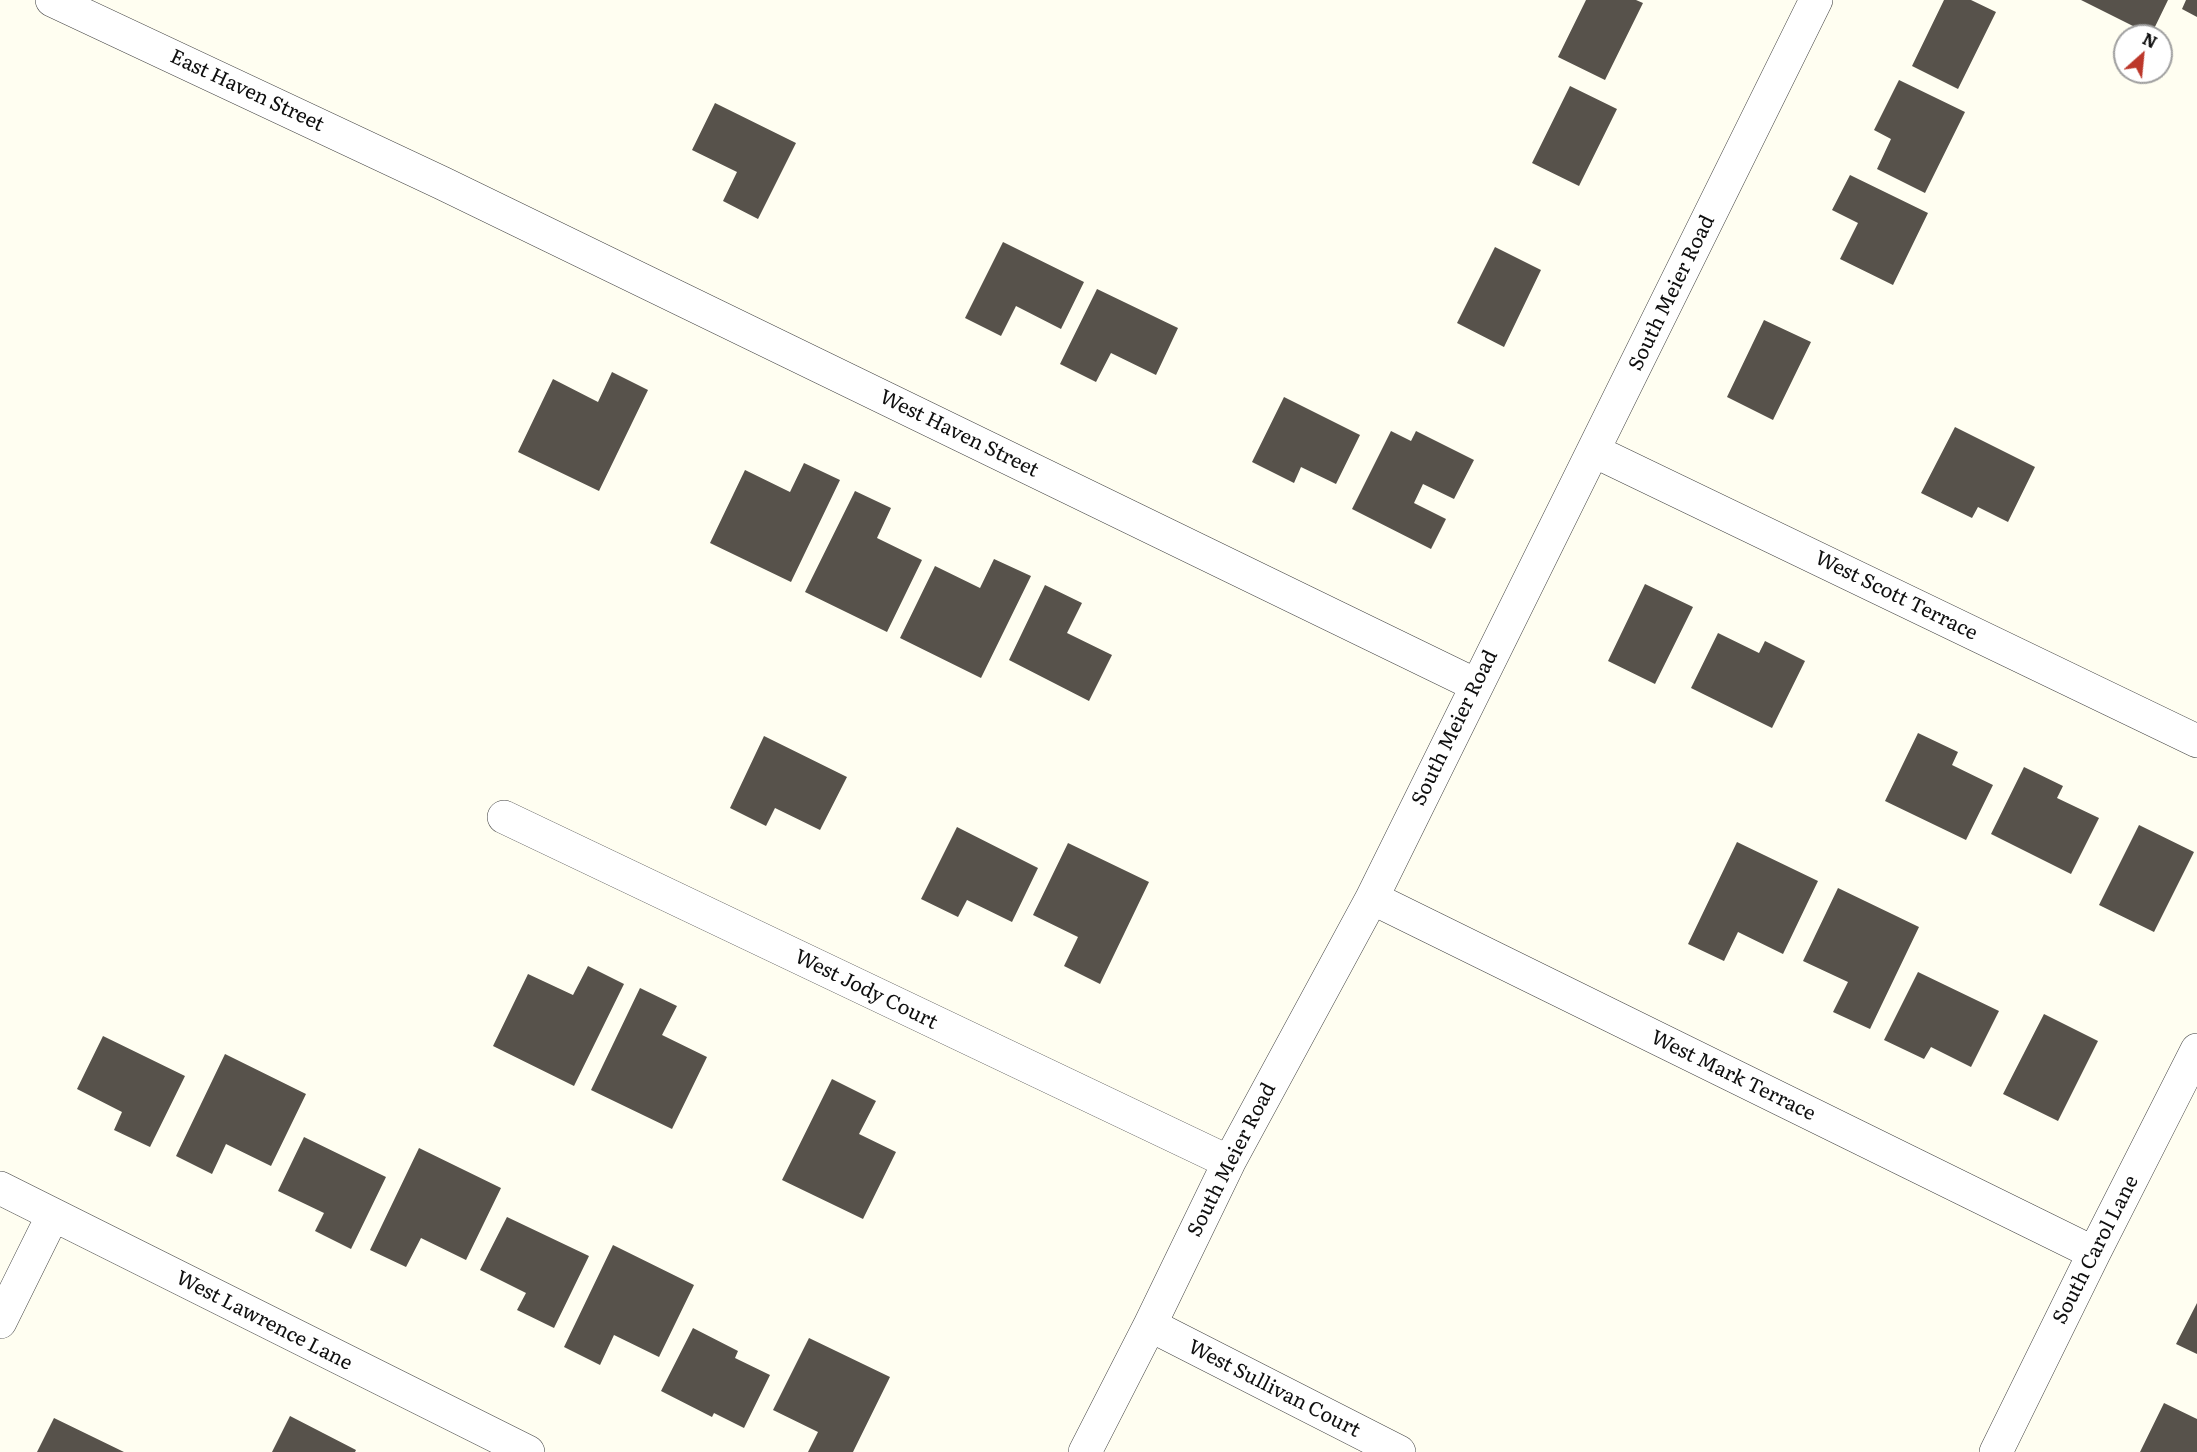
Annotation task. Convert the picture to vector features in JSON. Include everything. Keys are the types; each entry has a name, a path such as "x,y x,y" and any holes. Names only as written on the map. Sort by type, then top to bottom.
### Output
{"street":[{"name":"East Haven Street","path":"52,0 442,183"},
{"name":"South Meier Road","path":"1085,1452 1229,1162 1372,898 1816,0"},
{"name":"West Haven Street","path":"442,183 1476,685"},
{"name":"West Scott Terrace","path":"1594,451 2197,741"},
{"name":"West Jody Court","path":"504,817 1229,1162"},
{"name":"West Mark Terrace","path":"1372,898 2094,1253"},
{"name":"South Carol Lane","path":"1996,1452 2196,1054"},
{"name":"West Lawrence Lane","path":"0,1188 495,1445 528,1452"},
{"path":"0,1322 52,1215"},
{"name":"West Sullivan Court","path":"1150,1325 1399,1452"}],"building":[{"path":"1586,0 1636,0 1643,3 1605,80 1558,57"},
{"path":"1944,0 1971,0 1996,12 1958,89 1912,66"},
{"path":"2081,0 2168,0 2156,24 2129,24"},
{"path":"2186,0 2197,0 2197,17 2182,9"},
{"path":"1899,80 1965,112 1925,193 1877,169 1891,139 1874,130"},
{"path":"1570,86 1617,109 1579,186 1532,163"},
{"path":"715,103 796,143 758,219 723,201 737,172 692,150"},
{"path":"1850,175 1928,213 1893,285 1840,259 1858,223 1832,210"},
{"path":"1003,242 1084,282 1061,329 1016,306 1001,336 965,318"},
{"path":"1495,247 1541,270 1504,347 1457,323"},
{"path":"1097,289 1178,328 1156,375 1111,353 1096,382 1060,364"},
{"path":"1764,320 1811,342 1773,420 1727,397"},
{"path":"612,372 648,390 599,491 518,452 553,379 598,402"},
{"path":"1284,397 1360,435 1336,484 1301,467 1294,483 1252,462"},
{"path":"1955,427 2035,467 2008,522 1978,507 1972,518 1921,493"},
{"path":"1391,431 1411,441 1416,431 1474,460 1454,499 1423,484 1414,503 1446,519 1431,549 1352,509"},
{"path":"804,463 840,480 791,582 710,543 745,470 790,492"},
{"path":"855,491 891,508 877,538 922,560 887,632 805,592"},
{"path":"994,559 1031,576 981,678 900,638 935,566 980,588"},
{"path":"1645,584 1693,607 1655,684 1608,661"},
{"path":"1045,585 1082,603 1067,633 1112,655 1089,701 1009,660"},
{"path":"1718,633 1759,653 1765,641 1805,661 1772,728 1691,688"},
{"path":"1918,733 1958,752 1952,765 1993,785 1966,840 1885,801"},
{"path":"764,736 847,777 820,830 775,808 766,826 730,808"},
{"path":"2024,767 2063,786 2057,798 2099,818 2071,874 1991,834"},
{"path":"2139,825 2194,852 2154,932 2099,905"},
{"path":"957,827 1038,868 1012,922 967,900 958,917 921,899"},
{"path":"1737,842 1818,881 1783,954 1738,932 1724,961 1688,944"},
{"path":"1068,843 1149,882 1100,984 1064,966 1078,937 1033,915"},
{"path":"1838,888 1919,927 1870,1029 1833,1012 1848,982 1803,961"},
{"path":"588,966 624,984 574,1086 493,1046 528,974 573,995"},
{"path":"1918,972 1999,1011 1971,1067 1931,1047 1924,1059 1884,1040"},
{"path":"640,988 677,1006 662,1035 707,1057 672,1129 591,1090"},
{"path":"2044,1014 2098,1041 2058,1121 2003,1094"},
{"path":"103,1036 185,1076 150,1147 114,1130 122,1112 77,1089"},
{"path":"225,1054 306,1094 271,1166 226,1144 212,1174 176,1156"},
{"path":"832,1079 876,1101 859,1134 896,1152 863,1219 782,1180"},
{"path":"304,1137 386,1177 351,1249 315,1231 324,1213 278,1191"},
{"path":"419,1148 501,1188 466,1260 421,1238 406,1267 370,1250"},
{"path":"507,1217 589,1256 554,1328 517,1310 526,1293 480,1270"},
{"path":"613,1245 694,1285 659,1357 614,1335 600,1365 564,1347"},
{"path":"2197,1303 2197,1354 2176,1344"},
{"path":"693,1328 738,1351 735,1358 770,1375 744,1428 714,1413 712,1417 661,1391"},
{"path":"809,1338 890,1377 853,1452 808,1452 818,1432 773,1410"},
{"path":"2164,1403 2197,1419 2197,1452 2140,1452"},
{"path":"290,1416 356,1450 355,1452 272,1452"},
{"path":"54,1418 124,1452 37,1452"}]}
